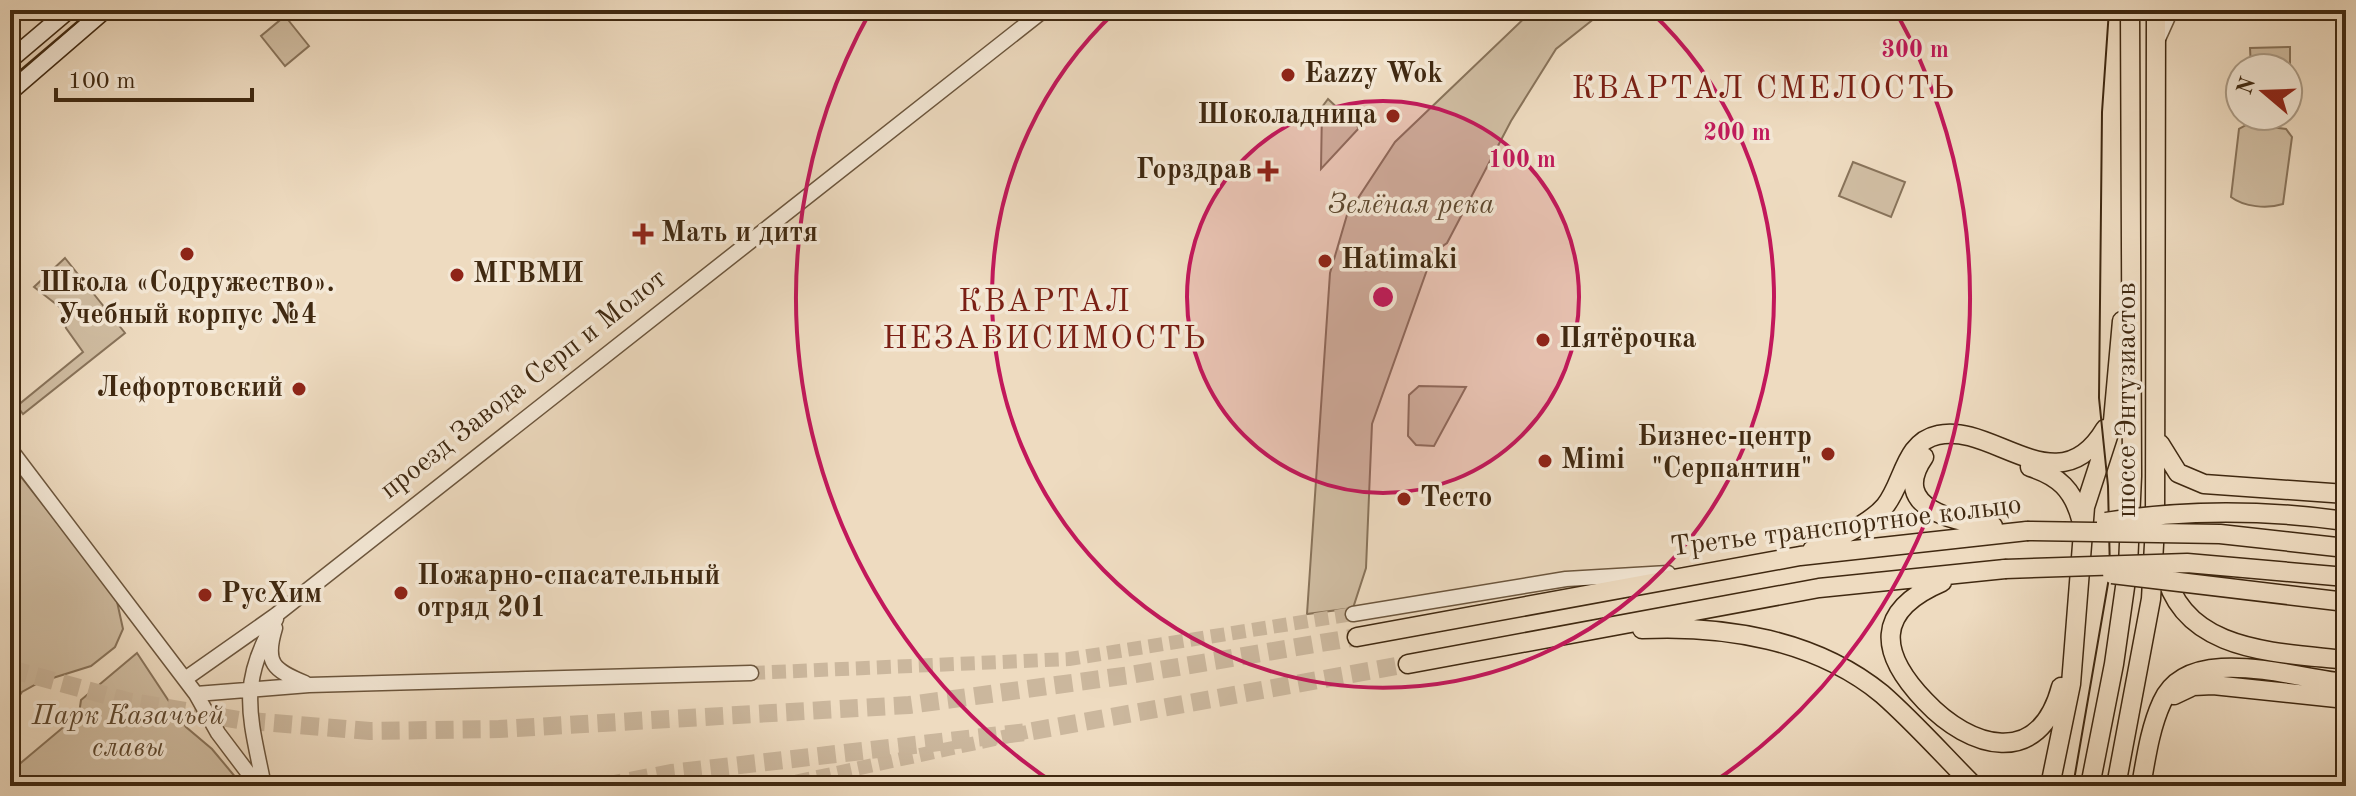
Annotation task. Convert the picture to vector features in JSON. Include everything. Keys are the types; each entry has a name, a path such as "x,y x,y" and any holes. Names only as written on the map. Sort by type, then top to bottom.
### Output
{"main road":[{"path":"10,60 69,10"},
{"path":"10,92 105,10"},
{"name":"шоссе Энтузиастов","path":"2090,786 2114,664 2128,566 2132,476 2130,10"},
{"name":"шоссе Энтузиастов","path":"2116,786 2151,599 2155,526 2156,10"},
{"path":"2050,786 2071,684 2084,561 2085,507 2111,430 2130,266"},
{"path":"1800,556 1880,512 1893,495 1909,457 1925,440 1937,435 1953,435 2036,461 2061,462 2089,450 2096,442 2108,422 2114,392"},
{"path":"2157,438 2173,468 2204,484 2342,494"},
{"path":"2027,531 1965,523 1929,509 1915,487 1914,478 1922,459 1935,447 1952,444 2041,470 2059,480 2076,502 2084,561"},
{"path":"2062,529 2181,513 2251,513 2346,521"},
{"path":"2155,526 2166,576 2190,621 2226,641 2274,652 2346,660"},
{"name":"Третье транспортное кольцо","path":"1357,637 1800,556 2027,531 2062,529 2220,534 2346,548"},
{"name":"Третье транспортное кольцо","path":"1408,664 1819,588 2005,569 2187,563 2346,577"},
{"path":"2054,567 2346,602"},
{"path":"2005,569 1944,581 1919,592 1897,616 1890,642 1892,656 1903,677 1932,708 1970,737 2002,745 2021,740 2035,731 2052,711 2075,639"},
{"path":"1568,633 1697,629 1729,631 1784,643 1840,667 1882,695 1974,786"},
{"path":"2141,786 2152,731 2163,699 2171,687 2202,668 2225,666 2346,683"},
{"path":"2152,731 2171,698 2193,686 2236,686 2346,699"}],"street":[{"name":"проезд Завода Серп и Молот","path":"185,679 280,612 1044,10"},
{"path":"2157,43 2171,10"},
{"path":"10,449 185,679 218,733 258,786"},
{"path":"1353,614 1566,579 1712,571"},
{"path":"280,612 271,645 272,661 278,672 309,685"},
{"path":"264,786 250,709 251,669 280,612"},
{"path":"196,694 309,685 751,673"},
{"path":"243,766 249,786"}],"green space":[{"name":"Зелёная река","path":"1533,10 1605,10 1556,49 1511,121 1447,243 1433,253 1372,424 1366,568 1353,608 1307,614 1330,273 1347,215 1395,142"},
{"path":"285,16 309,46 285,66 261,36"},
{"path":"2290,47 2290,52 2250,52 2250,48"},
{"path":"1328,99 1359,128 1321,169 1322,107"},
{"path":"2239,132 2288,132 2292,137 2283,204 2256,206 2231,197"},
{"path":"1853,162 1905,182 1891,217 1839,196"},
{"path":"65,258 125,333 23,414 17,406 83,352 66,328 61,308 34,287"},
{"path":"1419,386 1466,387 1434,446 1416,445 1408,436 1409,395"},
{"name":"Парк Казачьей славы","path":"10,463 116,597 123,629 115,647 91,666 40,682 22,692 10,710"},
{"name":"Парк Казачьей славы","path":"137,653 186,727 212,749 237,779 232,786 10,786 10,772 79,714 81,700"}],"tunnel":[{"path":"751,673 1069,659 1353,614"},
{"path":"10,669 127,701 239,720 370,731 499,729 909,705 1130,675 1357,637"},
{"path":"604,786 671,773 1027,732 1408,664"},
{"path":"776,786 1027,732"}],"tram line":[{"path":"10,79 91,10"},
{"path":"2073,786 2110,572 2108,486 2099,398 2102,112 2109,10"}],"place":[{"name":"Eazzy Wok","path":"1288,75"},
{"name":"Шоколадница","path":"1393,116"},
{"name":"Горздрав","path":"1268,171"},
{"name":"Мать и дитя","path":"643,234"},
{"name":"Школа «Содружество». Учебный корпус №4","path":"187,254"},
{"name":"Hatimaki","path":"1325,261"},
{"name":"МГВМИ","path":"457,275"},
{"name":"Пятёрочка","path":"1543,340"},
{"name":"Лефортовский","path":"299,389"},
{"name":"Бизнес-центр \"Серпантин\"","path":"1828,454"},
{"name":"Mimi","path":"1545,461"},
{"name":"Тесто","path":"1404,499"},
{"name":"Пожарно-спасательный отряд 201","path":"401,593"},
{"name":"РусХим","path":"205,595"}],"district":[{"name":"КВАРТАЛ СМЕЛОСТЬ","path":"1764,90"},
{"name":"КВАРТАЛ НЕЗАВИСИМОСТЬ","path":"1045,322"}]}
